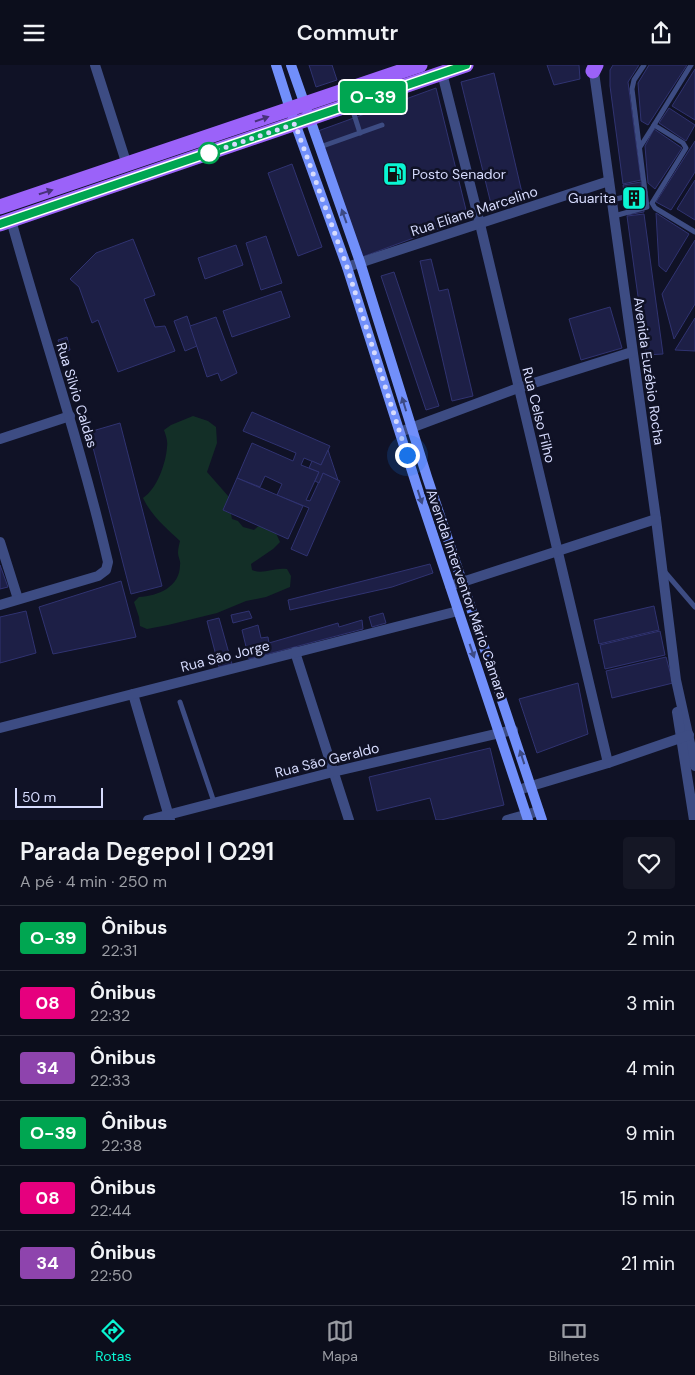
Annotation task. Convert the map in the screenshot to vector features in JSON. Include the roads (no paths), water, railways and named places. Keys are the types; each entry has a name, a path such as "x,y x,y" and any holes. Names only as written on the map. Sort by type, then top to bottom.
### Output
{"main road":[{"name":"Avenida Interventor Mário Câmara","path":"276,65 297,107 400,432 527,817"},
{"name":"Avenida Interventor Mário Câmara","path":"291,65 297,107 302,122 319,147 360,262 412,428 541,815"},
{"path":"0,207 420,65"},
{"path":"6,222 466,65"}],"street":[{"path":"95,65 127,165"},
{"name":"Avenida Euzébio Rocha","path":"594,67 685,736 694,820"},
{"name":"Rua Celso Filho","path":"442,73 559,551 608,763"},
{"name":"Rua Eliane Marcelino","path":"347,267 609,181"},
{"name":"Rua Silvio Caldas","path":"6,222 27,277 70,416 108,562 106,570 98,576 18,599"},
{"path":"400,432 518,388 632,352"},
{"path":"0,439 70,416"},
{"path":"450,586 656,519"},
{"path":"0,542 18,599 0,605"},
{"name":"Rua São Jorge","path":"0,728 458,611"},
{"path":"295,653 349,820"},
{"path":"133,694 170,817"},
{"name":"Rua São Geraldo","path":"148,820 170,817 214,802 513,730"},
{"path":"518,790 608,763 685,736"},
{"name":"Avenida Euzébio Rocha","path":"685,736 695,766"},
{"path":"507,820 541,815"}],"lane":[{"path":"614,216 647,207 632,89 634,80 644,65"},
{"path":"640,147 691,65"},
{"path":"350,105 360,133"},
{"path":"319,147 382,125"},
{"path":"652,201 686,148 683,143 654,125"},
{"path":"612,200 645,192"},
{"path":"646,200 652,201"},
{"path":"652,201 655,208 695,232"},
{"path":"662,569 695,607"},
{"path":"180,702 214,802"}],"place":[{"name":"Posto Senador","path":"395,174"},
{"name":"Guarita","path":"634,198"}]}
